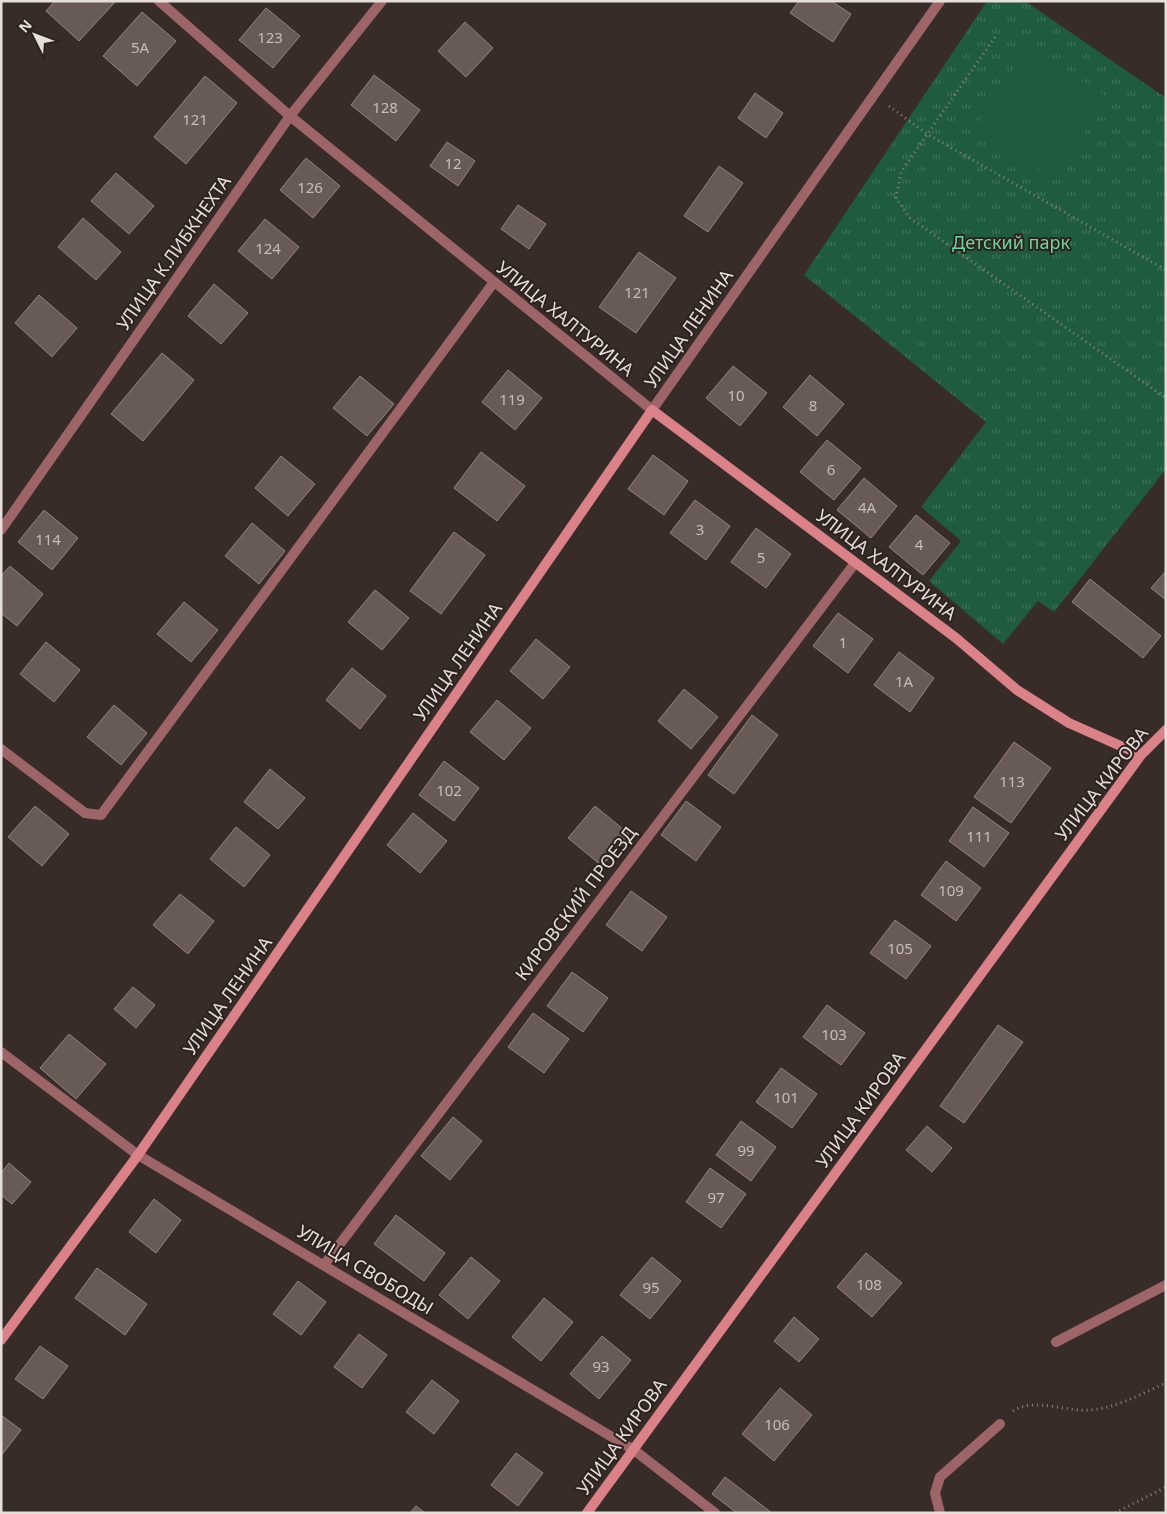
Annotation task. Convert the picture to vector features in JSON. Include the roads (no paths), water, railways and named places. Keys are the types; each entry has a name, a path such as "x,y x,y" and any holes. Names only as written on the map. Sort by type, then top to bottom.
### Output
{"main road":[{"name":"УЛИЦА ХАЛТУРИНА","path":"652,410 956,638 1017,690 1069,723 1141,755"},
{"name":"УЛИЦА ЛЕНИНА","path":"1,1340 138,1155 652,410"},
{"name":"УЛИЦА КИРОВА","path":"587,1513 1141,755 1166,730"}],"street":[{"name":"УЛИЦА ХАЛТУРИНА","path":"159,1 290,116 652,410"},
{"name":"УЛИЦА К.ЛИБКНЕХТА","path":"1,530 290,116 382,1"},
{"name":"УЛИЦА ЛЕНИНА","path":"652,410 940,1"},
{"path":"1,750 85,813 101,815 494,282"},
{"name":"КИРОВСКИЙ ПРОЕЗД","path":"324,1264 855,563"},
{"name":"УЛИЦА СВОБОДЫ","path":"1,1052 138,1155 634,1450 715,1513"},
{"path":"1056,1342 1166,1285"},
{"path":"940,1513 935,1493 940,1477 1000,1424"}],"park label":[{"name":"Детский парк","path":"1011,243"}]}
